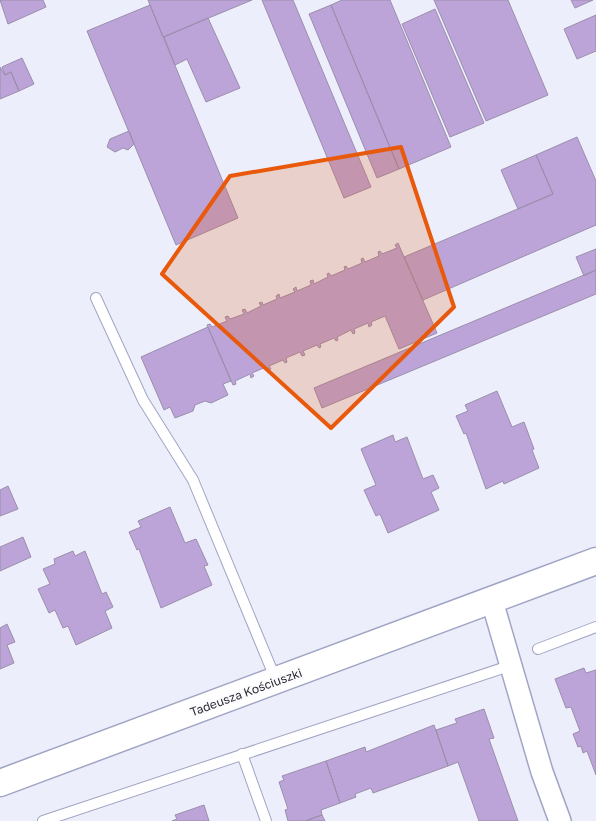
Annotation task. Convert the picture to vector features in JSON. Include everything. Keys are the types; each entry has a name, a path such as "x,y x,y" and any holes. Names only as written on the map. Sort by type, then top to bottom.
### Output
{"street":[{"name":"Tadeusza Kościuszki","path":"0,783 596,561"},
{"path":"492,601 542,772 560,821"}],"lane":[{"path":"96,298 143,400 193,480 276,681"},
{"path":"538,649 596,627"},
{"path":"42,821 512,665"},
{"path":"242,754 266,821"}],"highlighted area":[{"path":"401,147 454,307 331,428 162,274 230,176"}],"building":[{"path":"0,0 43,0 46,7 8,24"},
{"path":"148,0 252,0 163,37"},
{"path":"262,0 293,0 371,187 344,198"},
{"path":"342,0 390,0 451,147 399,169 331,5"},
{"path":"434,0 508,0 548,95 486,121"},
{"path":"571,0 593,0 575,8"},
{"path":"150,5 238,218 176,245 87,31"},
{"path":"331,5 399,169 377,178 309,14"},
{"path":"435,9 484,123 450,137 402,24"},
{"path":"596,15 596,51 577,59 564,29"},
{"path":"208,18 240,88 206,102 187,59 175,65 164,37"},
{"path":"22,58 34,84 19,91 11,72 5,75 2,67"},
{"path":"0,67 5,75 11,72 19,91 0,99"},
{"path":"129,131 134,144 128,150 123,148 115,152 107,147 110,139"},
{"path":"577,137 596,181 596,225 423,300 404,257 553,194 536,155"},
{"path":"536,155 553,194 518,209 501,170"},
{"path":"398,243 437,333 399,349 385,316 371,322 372,325 369,327 368,323 354,329 355,333 353,334 351,330 337,337 338,340 336,341 334,338 320,344 321,347 319,348 317,345 303,351 305,355 302,356 300,352 286,358 287,362 285,363 283,360 269,366 271,369 268,370 266,367 252,373 254,376 251,378 250,374 235,381 236,384 233,385 207,325 210,324 212,327 227,321 225,317 228,316 230,319 244,314 242,310 245,309 247,313 261,306 259,303 262,302 263,305 277,299 276,296 279,294 280,298 295,292 293,289 296,287 297,291 311,285 310,281 313,280 314,284 328,277 327,274 329,273 331,276 345,270 344,267 346,266 348,269 362,263 361,259 363,258 365,262 379,256 378,252 380,251 382,254 397,248 395,245"},
{"path":"596,249 596,270 584,276 576,257"},
{"path":"596,270 596,294 322,408 314,388"},
{"path":"208,327 231,381 223,384 228,395 211,403 205,401 195,405 193,411 175,418 170,407 164,410 141,357"},
{"path":"497,391 512,427 524,422 539,468 504,484 503,481 486,489 466,433 464,434 456,416 468,411 465,405"},
{"path":"393,435 395,442 407,437 423,479 433,475 439,488 431,492 439,510 388,533 380,514 376,516 364,490 376,485 361,449"},
{"path":"8,486 18,509 0,516 0,490"},
{"path":"170,507 185,543 196,539 208,565 204,566 212,585 161,608 139,549 137,550 129,532 141,527 138,521"},
{"path":"23,537 31,557 0,571 0,547"},
{"path":"73,551 75,556 85,551 102,594 106,592 113,607 105,611 112,628 76,645 68,626 63,628 55,610 49,613 38,589 50,584 43,569 55,564 54,559"},
{"path":"7,624 15,642 7,645 14,663 0,669 0,628"},
{"path":"584,668 586,673 596,670 596,775 587,751 583,753 581,746 578,747 573,734 580,731 571,707 566,708 555,679"},
{"path":"484,709 494,738 489,739 518,821 479,821 458,762 448,766 436,730 457,723 455,719"},
{"path":"434,725 448,766 373,793 371,788 355,794 356,797 340,803 326,761 365,747 366,752"},
{"path":"326,761 340,803 321,810 322,815 305,821 288,821 285,810 288,809 279,782 284,780 282,776"},
{"path":"204,805 209,821 172,821 177,819 175,815"},
{"path":"322,815 325,821 305,821"}]}
